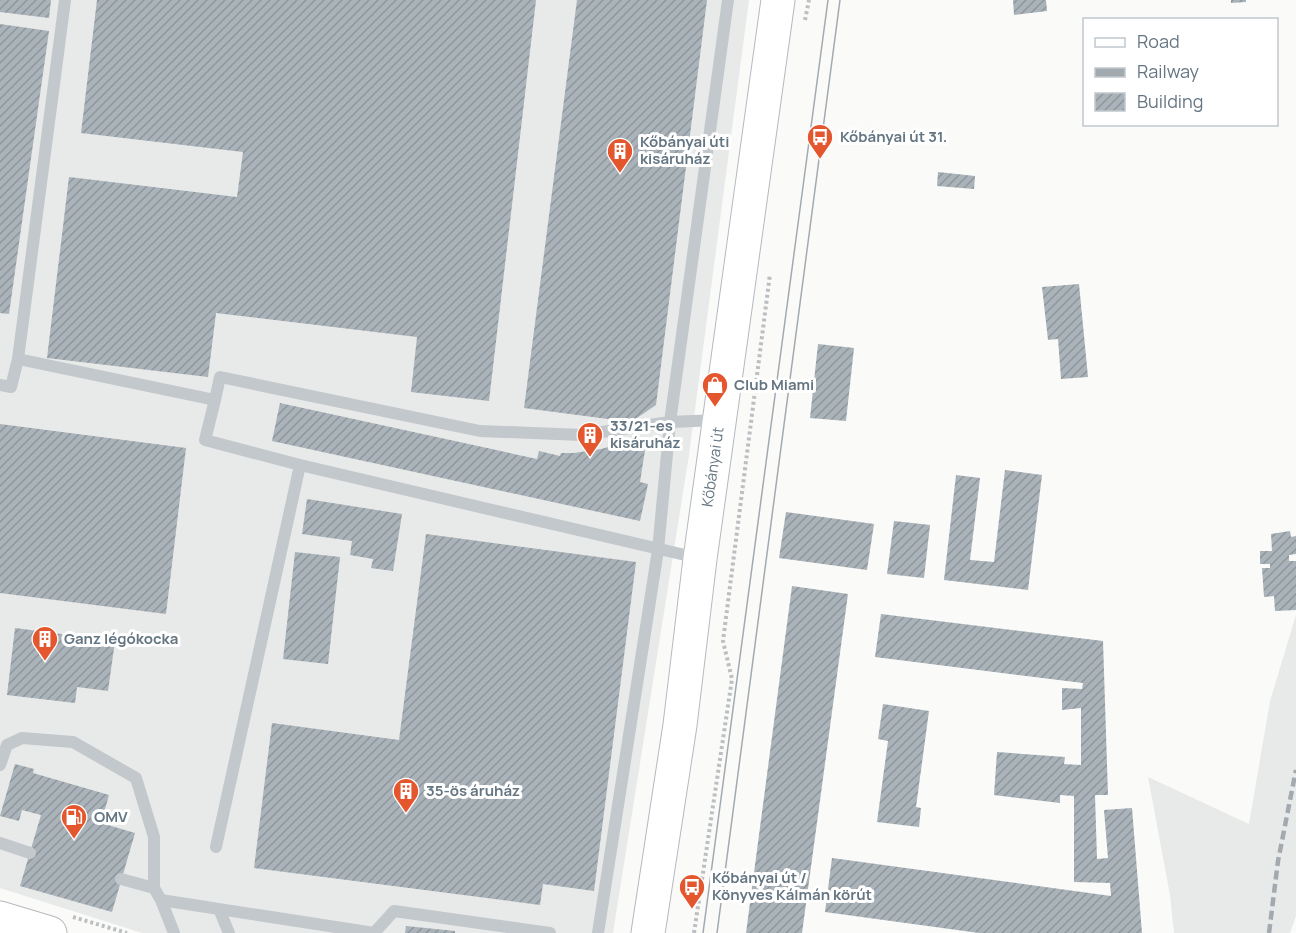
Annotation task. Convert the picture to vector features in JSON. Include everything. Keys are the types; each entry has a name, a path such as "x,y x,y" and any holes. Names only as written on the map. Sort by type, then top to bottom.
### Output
{"main road":[{"name":"Kőbányai út","path":"648,933 680,725 700,559 778,0"},
{"path":"0,918 50,933"}],"lane":[{"path":"0,385 11,387 18,359 65,0"},
{"path":"598,933 658,550 669,422 728,0"},
{"path":"18,359 215,400"},
{"path":"700,559 300,465 206,440 220,377 480,431 582,435 669,422 720,420"},
{"path":"216,847 300,465"},
{"path":"0,765 7,745 22,738 73,742 136,778 154,837 154,888 174,933"},
{"path":"0,843 30,853"},
{"path":"121,879 154,888"},
{"path":"161,900 374,933 394,910 549,933"},
{"path":"219,909 229,933"}],"path":[{"path":"805,23 809,0"},
{"path":"694,933 732,679 723,641 771,262"}],"shaded area":[{"path":"0,0 749,0 689,455 613,933 142,933 0,888"},
{"path":"1296,615 1296,916 1290,933 1174,933 1170,895 1148,777 1249,824 1270,701"}],"building":[{"path":"0,0 51,0 49,18 0,12"},
{"path":"97,0 536,0 489,401 411,392 417,337 216,313 208,377 47,358 69,177 237,197 243,152 81,133"},
{"name":"Kőbányai úti kisáruház","path":"577,0 707,0 656,405 631,422 524,408"},
{"path":"1013,0 1046,0 1047,11 1014,15"},
{"path":"1231,0 1246,0 1246,2 1231,3"},
{"path":"0,24 49,31 9,314 0,313"},
{"path":"938,172 975,176 974,189 937,186"},
{"path":"1079,284 1088,377 1061,379 1058,339 1048,340 1042,287"},
{"path":"818,344 854,348 846,421 810,418"},
{"path":"280,403 537,459 539,451 560,456 561,453 601,449 647,437 640,482 648,484 640,521 272,441"},
{"path":"0,424 186,448 166,614 0,593"},
{"path":"1005,470 1042,475 1028,590 944,580 956,475 980,478 970,560 994,562"},
{"path":"307,499 402,514 393,571 371,568 373,559 350,555 352,541 302,534"},
{"path":"786,512 874,524 867,570 779,558"},
{"path":"894,521 930,525 924,578 887,574"},
{"path":"1290,531 1291,537 1296,536 1296,554 1289,555 1289,561 1296,561 1296,610 1275,611 1274,596 1264,597 1262,568 1270,568 1270,564 1260,564 1260,551 1272,551 1271,534"},
{"path":"426,534 636,562 594,891 543,884 540,905 254,868 272,723 399,740"},
{"path":"295,552 340,557 328,664 283,659"},
{"path":"792,586 848,594 802,933 746,933"},
{"path":"881,614 1103,641 1108,795 1095,795 1097,859 1108,858 1104,810 1132,808 1142,933 979,933 825,912 832,858 1111,896 1110,883 1074,882 1074,796 1060,795 1060,803 994,795 997,752 1065,757 1064,764 1081,765 1081,708 1062,710 1062,688 1082,689 1083,683 875,657"},
{"name":"Ganz légókocka","path":"15,628 115,641 108,691 77,687 75,703 7,695"},
{"path":"883,704 929,711 916,807 921,808 919,827 877,822 888,741 878,739"},
{"path":"15,764 34,769 33,773 109,795 101,823 135,833 112,912 20,886 41,815 22,810 19,821 0,816"},
{"path":"406,926 455,931 455,933 405,933"}],"tram line":[{"path":"703,933 828,0"},
{"path":"717,933 840,0"}],"railway":[{"path":"1269,933 1278,861 1296,770"}],"place":[{"name":"Kőbányai út 31.","path":"820,160"},
{"name":"Kőbányai úti kisáruház","path":"620,174"},
{"name":"Club Miami","path":"715,408"},
{"name":"33/21-es kisáruház","path":"590,458"},
{"name":"Ganz légókocka","path":"45,662"},
{"name":"35-ös áruház","path":"406,814"},
{"name":"OMV","path":"74,840"},
{"name":"Kőbányai út / Könyves Kálmán körút","path":"692,910"}]}
